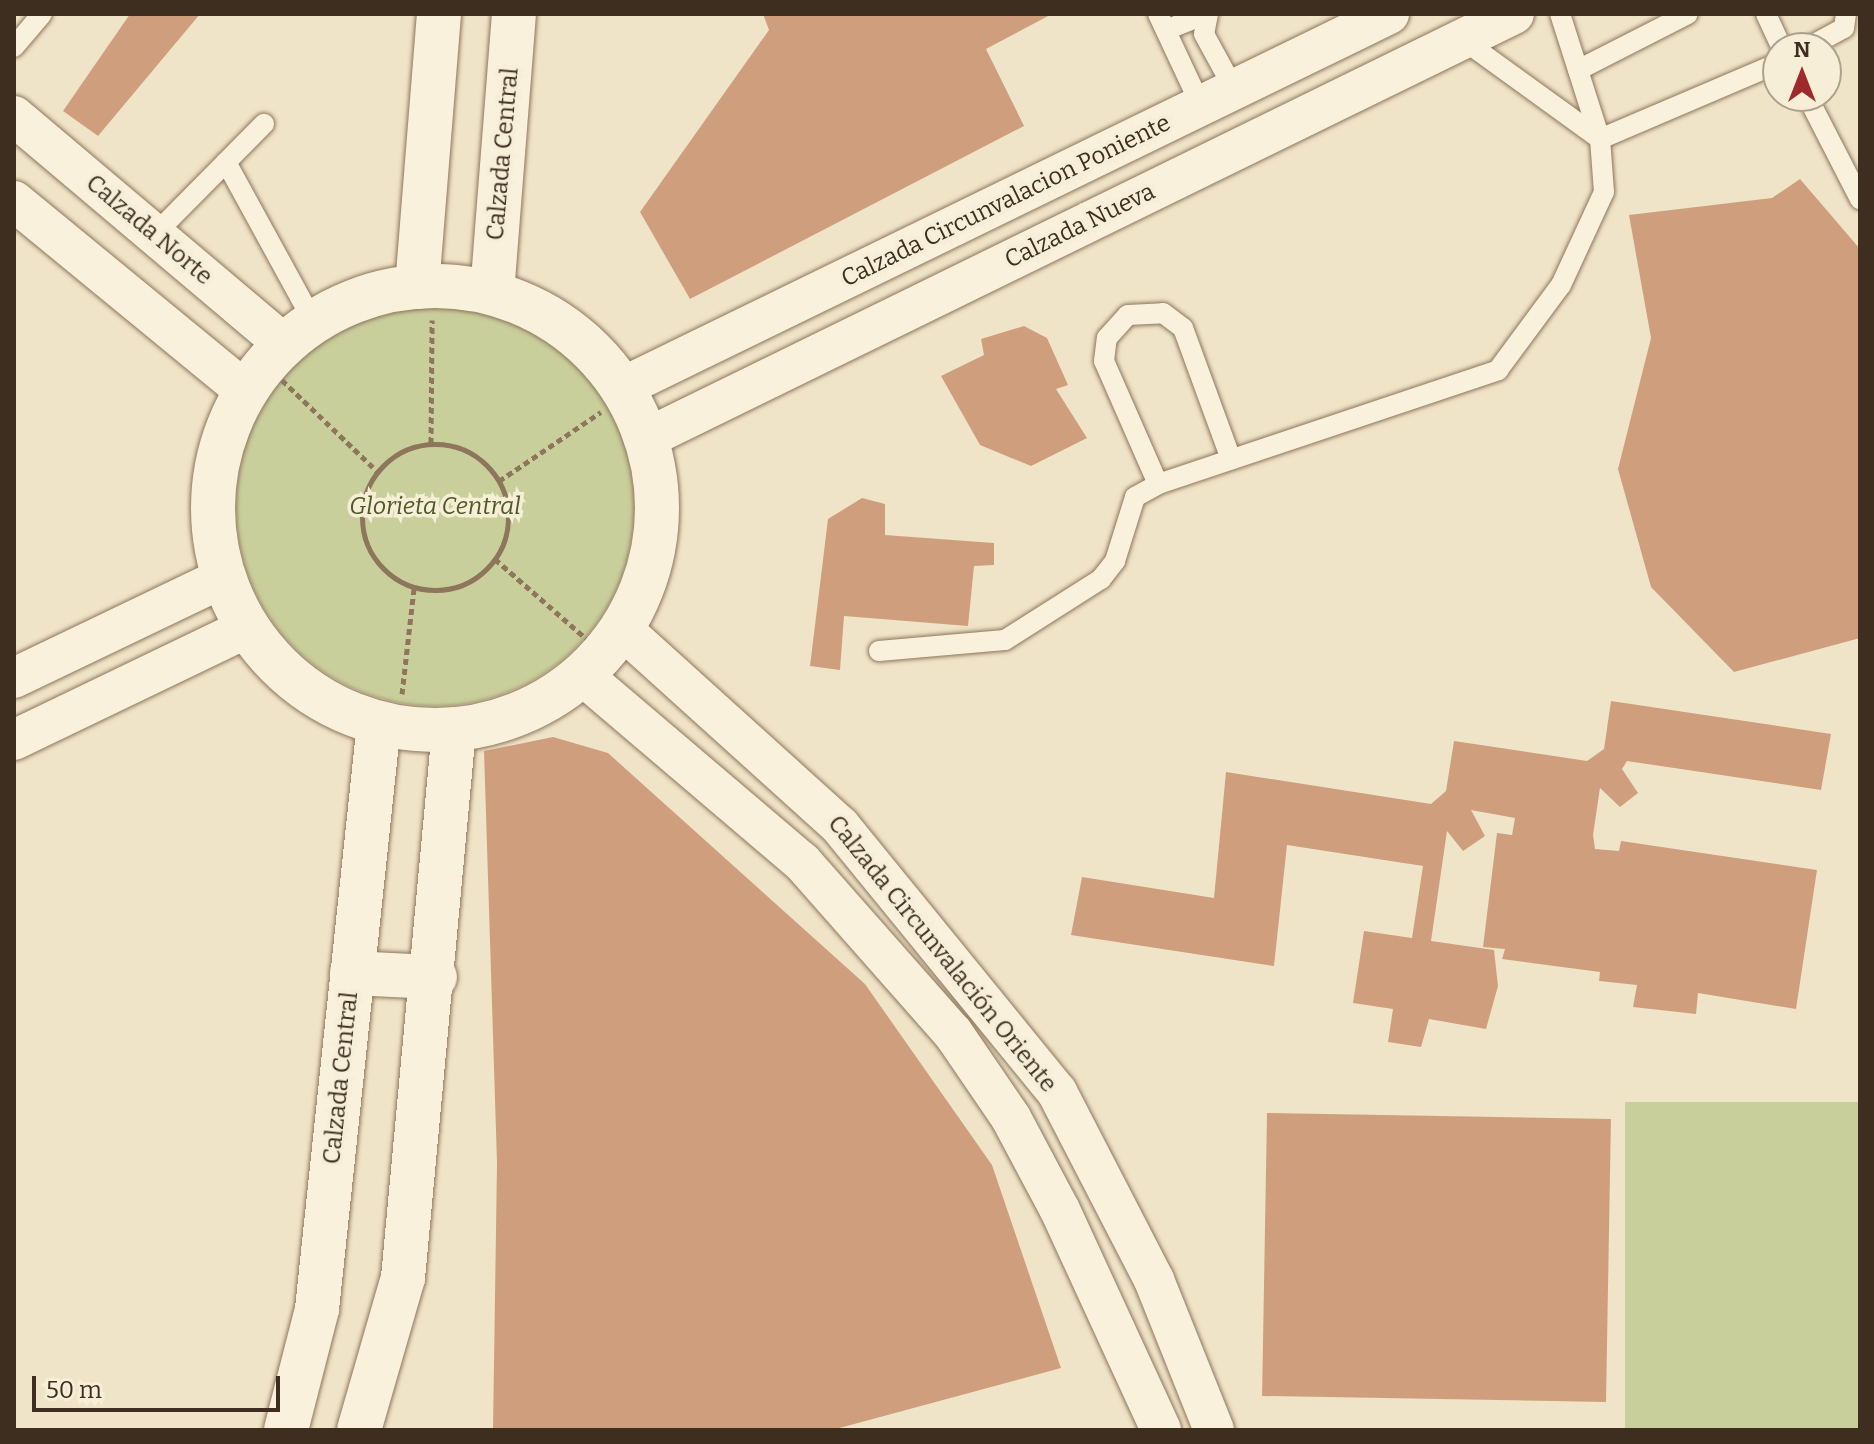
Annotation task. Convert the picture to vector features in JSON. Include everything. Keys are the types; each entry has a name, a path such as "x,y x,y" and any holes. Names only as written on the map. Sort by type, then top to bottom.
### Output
{"street":[{"path":"425,287 439,14"},
{"name":"Calzada Central","path":"492,293 514,14"},
{"name":"Calzada Circunvalacion Poniente","path":"624,391 1389,14"},
{"name":"Calzada Nueva","path":"647,438 1514,14"},
{"name":"Calzada Norte","path":"14,116 155,234 277,355"},
{"path":"14,201 277,355"},
{"path":"425,287 492,293 543,314 587,345 624,391 647,438 658,504 654,548 603,653 543,702 454,729 389,725 327,703 282,670 247,628 223,578 213,488 228,426 277,355 369,296 425,287"},
{"path":"14,678 223,578"},
{"path":"14,740 247,628"},
{"name":"Calzada Circunvalación Oriente","path":"603,653 840,826 1057,1092 1154,1280 1209,1429"},
{"name":"Calzada Circunvalación Oriente","path":"603,653 802,862 953,1033 1011,1118 1161,1430"},
{"name":"Calzada Central","path":"286,1430 317,1309 352,973 389,725"},
{"path":"359,1430 403,1278 435,977 454,729"},
{"path":"352,973 435,977"},
{"path":"1011,1118 1057,1092"}],"lane":[{"path":"14,47 42,14"},
{"path":"1207,14 1204,34 1218,97 1162,22 1207,14"},
{"path":"879,651 1005,640 1101,579 1115,561 1135,497 1158,484 1498,370 1561,285 1604,192 1600,139 1560,14"},
{"path":"1578,70 1688,14"},
{"path":"1837,32 1844,28 1846,14"},
{"path":"1462,39 1600,139"},
{"path":"1600,139 1762,70"},
{"path":"1815,112 1860,199"},
{"path":"155,234 264,124"},
{"path":"226,162 277,355"},
{"path":"1158,484 1104,361 1107,338 1128,315 1163,313 1183,328 1231,459"}],"path":[{"path":"425,287 431,443"},
{"path":"277,355 377,471"},
{"path":"499,481 624,391"},
{"path":"431,443 482,460 499,481 507,533 495,559 473,579 444,590 414,588 388,575 361,525 364,496 377,471 401,451 431,443"},
{"path":"495,559 603,653"},
{"path":"389,725 414,588"}],"green space":[{"name":"Glorieta Central","path":"435,308 474,312 511,323 546,342 576,366 600,396 619,431 630,468 634,507 630,546 619,583 600,618 576,648 546,672 511,691 474,702 435,706 396,702 359,691 324,672 294,648 270,618 251,583 240,546 236,507 240,468 251,431 270,396 294,366 324,342 359,323 396,312"},
{"path":"1625,1102 1860,1102 1860,1430 1625,1430"}],"building":[{"path":"130,14 200,14 98,136 63,111"},
{"path":"763,14 1052,14 986,49 1024,126 690,299 640,212 769,30"},
{"path":"1800,179 1860,249 1860,638 1734,672 1651,587 1618,469 1651,338 1629,215 1772,198"},
{"path":"1024,326 1047,338 1068,385 1056,389 1087,438 1031,466 980,445 941,376 984,355 981,339"},
{"path":"862,498 885,504 885,535 994,543 994,565 974,566 968,626 844,616 840,670 810,666 828,519"},
{"path":"1611,701 1831,734 1821,790 1627,761 1622,769 1638,793 1620,807 1600,788 1593,835 1595,849 1619,851 1621,841 1817,870 1796,1009 1698,993 1696,1014 1633,1007 1637,985 1599,981 1600,972 1502,959 1505,949 1483,947 1497,833 1512,835 1515,818 1471,810 1485,836 1463,851 1447,831 1431,941 1494,950 1498,986 1486,1029 1429,1019 1421,1047 1388,1042 1393,1009 1353,1003 1364,931 1412,938 1423,866 1287,845 1274,966 1071,935 1082,877 1214,898 1226,772 1431,804 1446,791 1454,741 1587,761 1604,749"},
{"path":"553,737 608,753 865,984 992,1165 1061,1368 832,1430 493,1430 497,1163 484,751"},
{"path":"1267,1113 1611,1119 1606,1402 1262,1396"}]}
